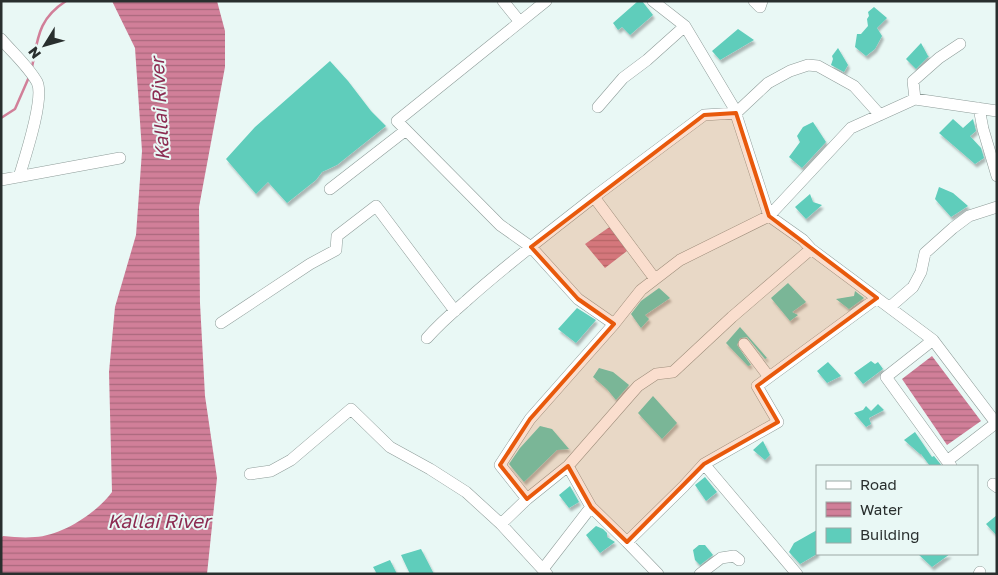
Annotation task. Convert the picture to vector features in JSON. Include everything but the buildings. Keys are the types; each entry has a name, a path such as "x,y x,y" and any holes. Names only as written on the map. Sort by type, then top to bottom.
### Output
{"street":[{"path":"503,1 520,22"},
{"path":"546,1 397,121 500,225 531,247 578,299 614,324"},
{"path":"653,1 668,6 685,26 734,108 769,216 934,340 996,423 949,464 886,377 934,340"},
{"path":"754,1 760,8 762,1"},
{"path":"598,107 623,78 647,60 685,26"},
{"path":"1,40 31,73 39,90 32,130 19,177"},
{"path":"915,99 913,81 939,58 960,44"},
{"path":"427,338 442,321 515,258 704,116 736,113 768,83 790,71 808,65 818,66 854,86 880,114"},
{"path":"527,499 500,465 530,419 614,324 641,290 655,278 680,260 769,216 851,128 915,99 997,111"},
{"path":"979,108 983,130 997,176"},
{"path":"330,189 406,130"},
{"path":"1,180 120,158"},
{"path":"594,197 655,278"},
{"path":"221,323 310,264 336,250 337,236 376,206 455,310"},
{"path":"890,308 913,287 921,272 925,253 952,228 969,216 997,207"},
{"path":"501,524 527,499 568,466 638,386 656,374 673,372 732,317 811,249"},
{"path":"627,542 704,464 778,422 757,386 877,298"},
{"path":"744,344 769,377"},
{"path":"250,474 271,471 291,460 351,409 390,447 466,492 501,524 545,571 591,507"},
{"path":"704,464 798,574"},
{"path":"568,466 591,507 658,574"},
{"path":"700,574 720,558 734,556 738,560"}],"highlighted area":[{"path":"736,113 769,216 877,298 757,386 778,422 704,464 627,542 591,507 568,466 527,499 500,465 530,419 614,324 578,299 531,247 704,115"}],"water":[{"name":"Kallai River","path":"112,1 217,1 225,31 225,67 199,207 200,303 205,396 217,478 207,574 1,574 1,538 3,536 45,536 67,528 97,508 112,492 109,372 115,307 136,235 142,151 135,48"},
{"path":"611,226 627,251 605,268 585,244"},
{"path":"932,356 981,421 947,445 902,379"}],"waterway":[{"path":"32,67 38,38 45,22 66,1"},
{"path":"1,118 15,109 29,77"}]}
